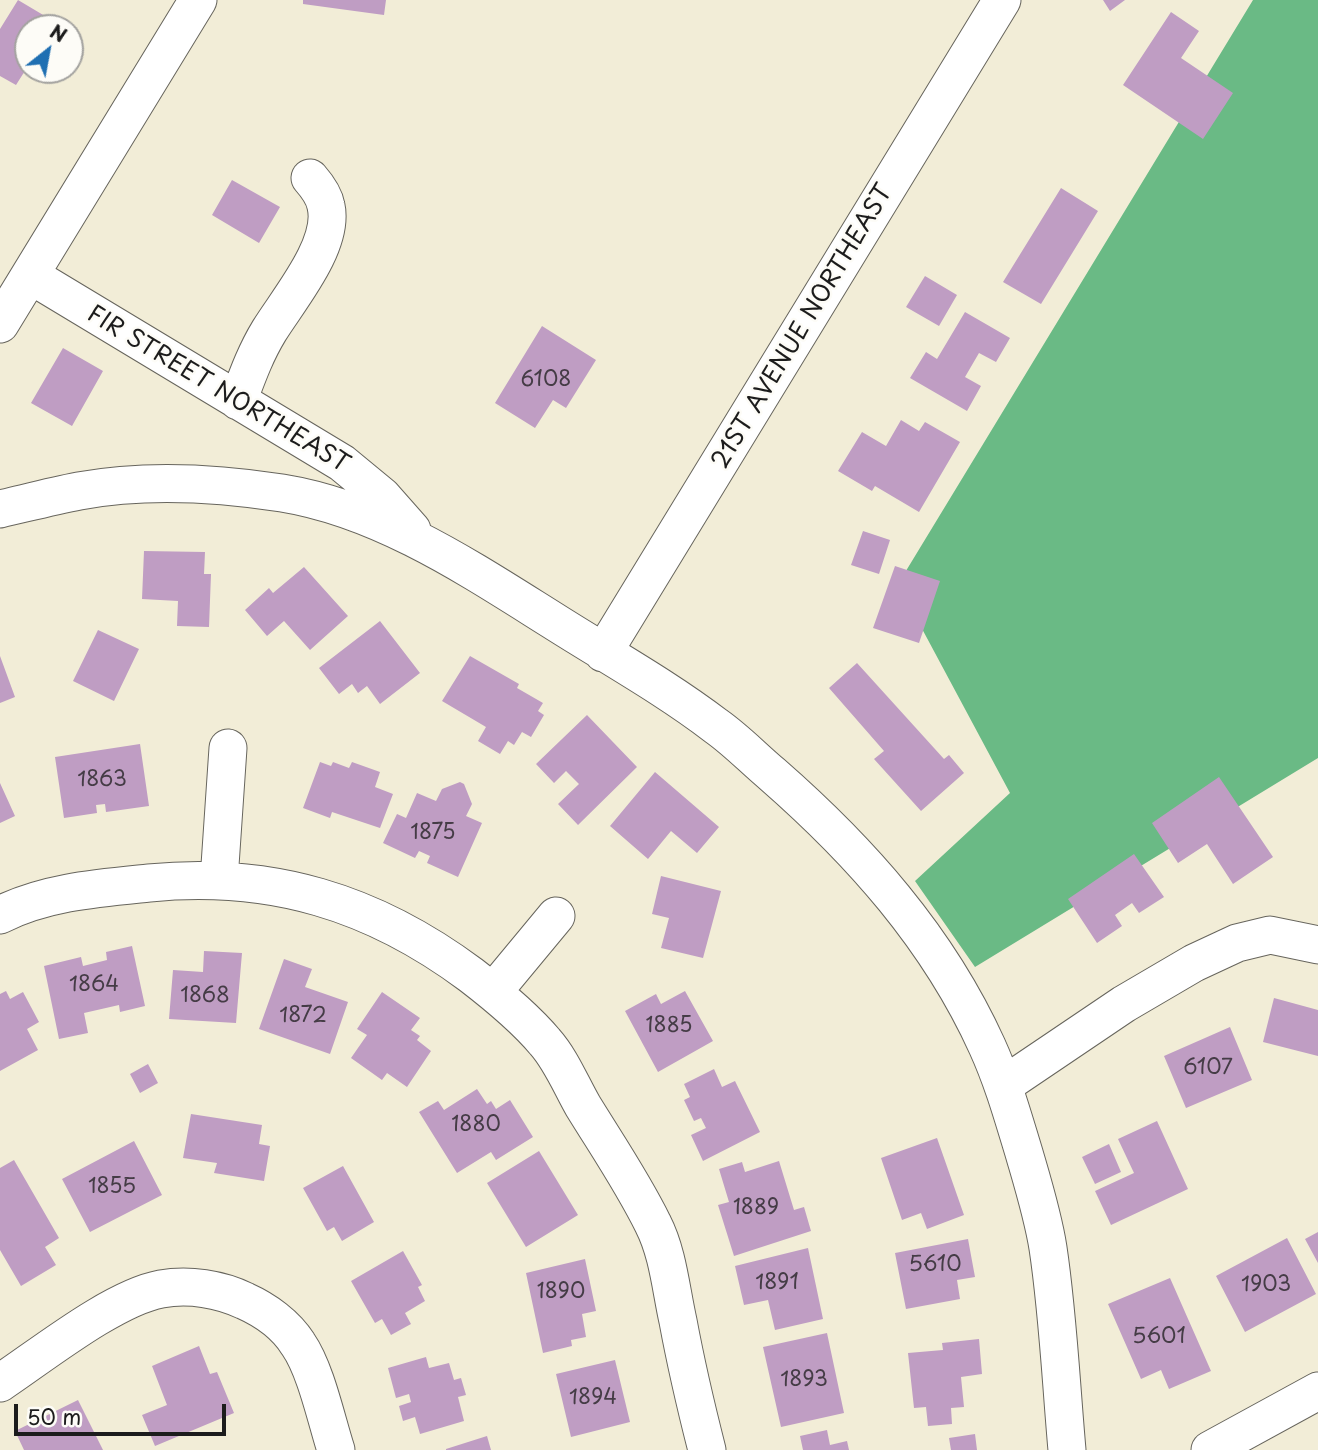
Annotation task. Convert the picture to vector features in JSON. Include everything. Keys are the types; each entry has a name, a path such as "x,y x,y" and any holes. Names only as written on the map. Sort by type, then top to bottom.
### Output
{"street":[{"path":"0,324 198,0"},
{"name":"21ST AVENUE NORTHEAST","path":"603,653 1002,0"},
{"path":"238,401 253,359 307,271 326,231 327,207 320,189 310,178"},
{"name":"FIR STREET NORTHEAST","path":"30,275 342,463 382,496 427,547"},
{"path":"0,509 82,490 141,484 217,486 283,493 321,503 367,517 482,576 718,727 838,834 898,902 953,980 985,1042 1004,1085 1037,1197 1048,1245 1067,1450"},
{"path":"219,880 228,748"},
{"path":"0,915 47,898 115,886 219,880 290,890 348,906 422,940 493,992 547,1044 654,1226 666,1265 707,1450"},
{"path":"493,992 555,916"},
{"path":"1004,1085 1124,1004 1194,963 1237,943 1269,935 1318,945"},
{"path":"0,1383 126,1300 162,1289 227,1292 282,1324 299,1345 313,1378 336,1450"},
{"path":"1210,1450 1318,1391"}],"green space":[{"path":"1253,0 1318,0 1318,758 975,967 915,881 1010,793 898,584"}],"building":[{"path":"18,0 42,14 14,14 14,84 0,76 0,29"},
{"path":"303,0 386,0 384,15 303,4"},
{"path":"1103,0 1125,0 1110,11"},
{"path":"1171,12 1199,31 1181,58 1233,93 1203,139 1123,85"},
{"path":"232,180 280,207 259,243 212,215"},
{"path":"1061,188 1098,211 1041,304 1003,282"},
{"path":"925,276 957,295 939,326 906,307"},
{"path":"965,312 1010,338 996,362 979,353 965,377 981,386 967,411 910,378 926,352 937,359"},
{"path":"542,326 596,360 566,408 553,400 535,428 495,403"},
{"path":"63,348 103,371 72,426 31,403"},
{"path":"901,420 919,431 925,422 960,442 919,512 875,486 872,491 838,471 862,432 886,446"},
{"path":"863,531 890,540 879,574 851,565"},
{"path":"144,551 205,552 204,574 211,574 209,627 177,626 178,601 142,599"},
{"path":"895,566 940,581 919,643 873,628"},
{"path":"304,567 348,616 310,650 284,621 267,636 245,610 269,588 273,593"},
{"path":"380,621 420,673 380,704 367,686 358,693 352,684 339,694 319,668"},
{"path":"98,630 139,649 114,701 73,681"},
{"path":"0,656 15,697 0,703"},
{"path":"470,656 519,684 517,688 543,703 538,711 544,715 531,737 522,732 514,745 508,741 500,754 478,741 486,727 442,701"},
{"path":"857,663 944,759 949,755 964,773 921,811 874,759 884,751 829,688"},
{"path":"587,715 637,767 578,825 558,804 579,784 566,771 554,783 536,764"},
{"path":"140,744 149,806 106,812 105,804 96,805 97,813 64,818 55,757"},
{"path":"320,762 331,766 333,762 349,768 352,762 380,772 375,787 393,794 380,828 332,812 330,818 303,808"},
{"path":"655,772 719,827 697,853 671,831 648,859 610,826"},
{"path":"1219,777 1273,857 1233,884 1207,844 1178,863 1152,823"},
{"path":"460,782 464,784 472,804 466,816 482,823 458,877 427,863 430,856 419,851 415,858 383,843 397,814 406,818 417,793 436,801 442,789"},
{"path":"0,783 15,816 0,823"},
{"path":"1134,854 1164,897 1139,913 1132,903 1115,915 1122,926 1097,943 1068,899"},
{"path":"661,876 721,891 703,958 661,948 669,918 652,914"},
{"path":"132,946 145,1006 120,1012 119,1005 84,1013 88,1033 59,1039 44,966 81,957 83,966 107,960 106,952"},
{"path":"204,951 242,953 236,1023 169,1019 173,970 203,972"},
{"path":"284,959 312,969 305,987 348,1002 330,1054 259,1029"},
{"path":"6,991 10,999 23,992 39,1022 27,1029 38,1050 0,1071 0,994"},
{"path":"685,991 713,1041 658,1072 625,1011 656,994 661,1004"},
{"path":"382,992 420,1018 411,1030 420,1036 417,1040 431,1051 407,1087 387,1073 382,1080 351,1058 367,1035 357,1029"},
{"path":"1274,998 1318,1010 1318,1056 1263,1042"},
{"path":"1230,1027 1252,1080 1186,1108 1164,1056"},
{"path":"148,1064 158,1083 140,1093 130,1074"},
{"path":"714,1069 722,1087 735,1081 760,1132 703,1161 691,1135 706,1128 701,1118 694,1121 684,1100 690,1097 684,1084"},
{"path":"477,1089 487,1104 491,1101 496,1109 510,1100 533,1137 496,1160 491,1152 457,1173 419,1112 438,1101 444,1110"},
{"path":"191,1114 262,1125 259,1144 270,1146 264,1181 214,1173 217,1163 183,1158"},
{"path":"1157,1121 1188,1189 1111,1225 1095,1191 1134,1173 1118,1139"},
{"path":"937,1138 964,1215 927,1229 921,1213 902,1220 881,1158"},
{"path":"134,1141 162,1195 90,1232 62,1179"},
{"path":"1109,1144 1121,1172 1095,1184 1082,1157"},
{"path":"539,1151 578,1215 526,1247 487,1183"},
{"path":"14,1160 59,1238 45,1247 56,1265 21,1286 0,1250 0,1168"},
{"path":"779,1161 794,1210 804,1207 811,1231 734,1256 718,1205 729,1202 719,1169 742,1162 745,1172"},
{"path":"343,1166 374,1222 342,1241 334,1227 327,1231 303,1188"},
{"path":"1318,1232 1318,1263 1305,1239"},
{"path":"1287,1238 1316,1294 1245,1332 1216,1276"},
{"path":"968,1239 975,1277 957,1280 960,1299 906,1309 895,1253"},
{"path":"808,1248 823,1319 775,1330 768,1300 744,1305 735,1266"},
{"path":"403,1251 422,1285 418,1287 425,1301 405,1313 411,1324 391,1335 382,1319 375,1323 351,1281"},
{"path":"585,1259 596,1311 582,1314 586,1337 571,1340 572,1346 543,1353 526,1273"},
{"path":"1170,1278 1211,1371 1169,1389 1161,1370 1141,1379 1108,1304"},
{"path":"827,1333 844,1413 781,1427 763,1347"},
{"path":"979,1339 982,1374 961,1377 964,1407 951,1408 952,1424 928,1426 926,1407 914,1408 908,1353 943,1350 942,1343"},
{"path":"199,1346 210,1374 217,1372 234,1413 155,1446 142,1415 167,1405 152,1366"},
{"path":"426,1357 429,1368 449,1363 454,1380 461,1378 466,1395 458,1397 464,1421 420,1434 415,1417 403,1421 399,1406 411,1402 409,1394 396,1398 388,1368"},
{"path":"615,1360 630,1422 571,1437 556,1374"},
{"path":"78,1400 103,1450 24,1450 15,1431"},
{"path":"827,1430 830,1445 847,1441 849,1450 803,1450 800,1436"},
{"path":"975,1434 977,1450 951,1450 949,1438"},
{"path":"487,1436 491,1450 446,1450 446,1449"}]}
